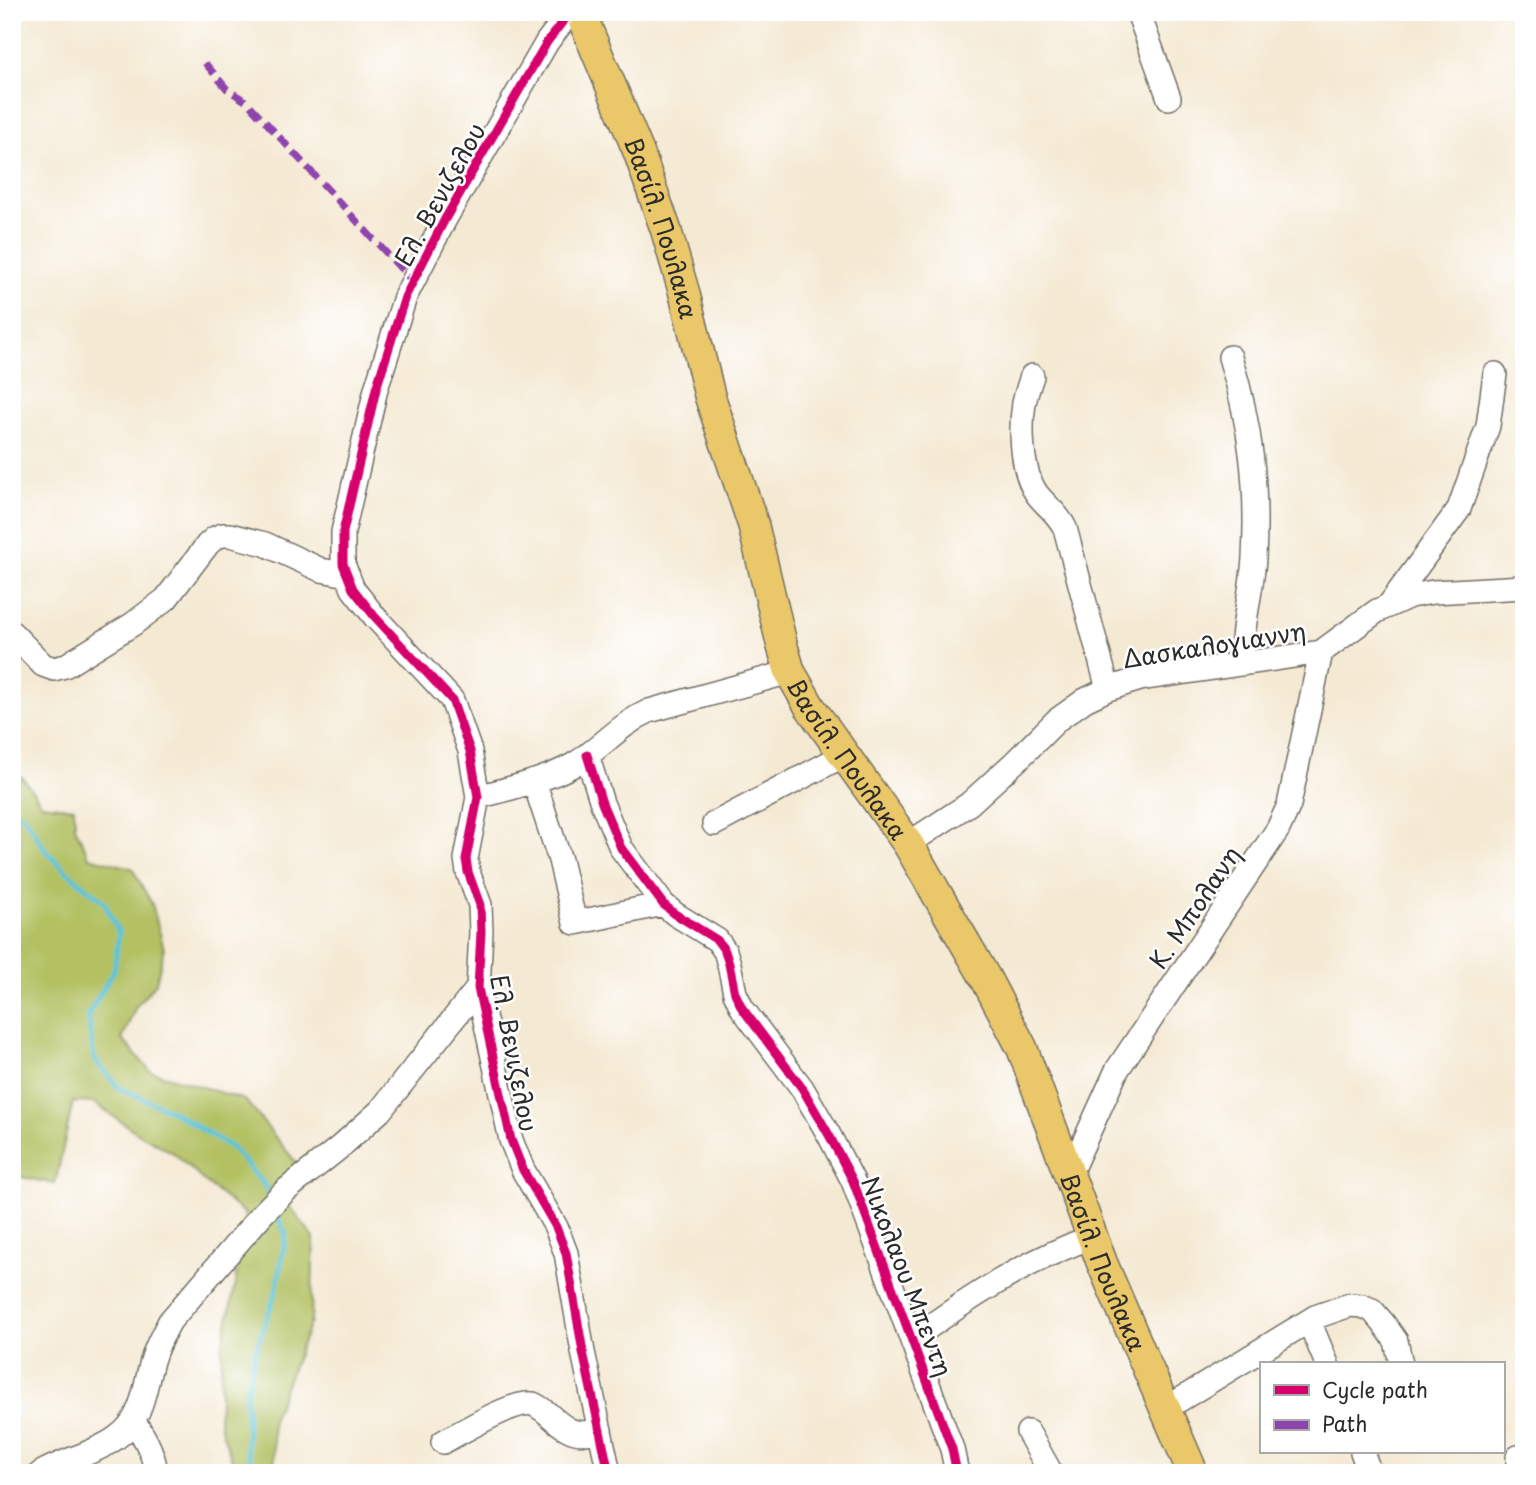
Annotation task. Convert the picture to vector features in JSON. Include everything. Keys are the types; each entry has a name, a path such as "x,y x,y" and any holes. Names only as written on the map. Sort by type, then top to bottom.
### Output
{"main road":[{"name":"Βασίλ. Πουλακα","path":"580,12 639,153 666,230 710,397 753,524 790,672 810,707 908,844 1023,1048 1092,1237 1193,1473"}],"street":[{"name":"Ελ. Βενιζελου","path":"574,12 563,21 547,42 445,219 405,297 376,389 343,532 343,564 353,589 375,617 452,700 470,751 478,797 466,859 480,905 478,988 511,1140 523,1170 555,1227 566,1253 583,1352 609,1473"},
{"path":"1138,12 1169,98"},
{"path":"1230,357 1241,393 1253,460 1254,559 1242,647 1243,664"},
{"path":"1390,604 1459,509 1488,426 1494,374"},
{"path":"1032,376 1024,403 1023,425 1023,446 1028,474 1038,495 1059,516 1065,528 1108,689"},
{"path":"12,632 43,665 54,669 65,666 133,624 166,599 208,544 222,535 265,544 321,570 348,575"},
{"name":"Δασκαλογιαννη","path":"908,844 969,804 1058,720 1085,700 1108,689 1140,679 1321,653 1377,611 1410,596 1433,592 1524,587"},
{"name":"Κ. Μπολανη","path":"1069,1175 1117,1070 1278,829 1289,805 1321,653"},
{"path":"478,797 534,781 574,765 632,719 649,711 790,672"},
{"name":"Νικολαου Μπεντη","path":"587,755 602,803 621,848 663,904 717,940 725,951 742,1008 802,1088 853,1181 952,1449 957,1473"},
{"path":"714,824 844,755"},
{"path":"534,781 561,860 575,923 663,904"},
{"path":"41,1473 97,1449 117,1438 134,1422 142,1405 156,1348 170,1321 285,1191 380,1111 478,988"},
{"path":"912,1339 964,1301 1007,1275 1046,1255 1092,1237"},
{"path":"1165,1409 1315,1317 1350,1305 1372,1310 1396,1341 1401,1362"},
{"path":"1309,1321 1325,1362"},
{"path":"443,1442 509,1408 523,1404 542,1409 559,1424 580,1434 600,1430"},
{"path":"134,1422 143,1434 156,1465 156,1473"},
{"path":"1028,1432 1051,1473"},
{"path":"1363,1454 1370,1473"}],"green space":[{"path":"12,773 23,778 42,804 74,808 75,827 89,857 132,868 152,904 164,949 156,983 136,1006 122,1039 150,1071 245,1100 309,1178 288,1204 314,1238 311,1321 272,1420 275,1473 234,1473 219,1423 222,1348 235,1285 245,1214 175,1154 136,1132 94,1103 73,1102 55,1184 12,1175 12,1096 17,1090 12,1086"}],"waterway":[{"path":"12,807 26,819 46,851 104,902 119,933 114,970 88,1015 94,1059 119,1088 170,1110 232,1148 265,1186 269,1196"},
{"path":"255,1473 247,1450 246,1393 256,1349 276,1292 286,1235 274,1208"}],"marked path":[{"path":"205,63 227,89 247,102 413,282"}],"cycle path":[{"path":"574,12 563,21 547,42 445,219 405,297 376,389 343,532 343,564 353,589 375,617 452,700 470,751 478,797 466,859 480,905 478,988 511,1140 523,1170 556,1227 566,1253 583,1352 609,1473"},
{"path":"587,755 602,803 621,848 663,904 717,940 725,951 735,993 742,1008 802,1088 853,1181 952,1449 957,1473"}]}
